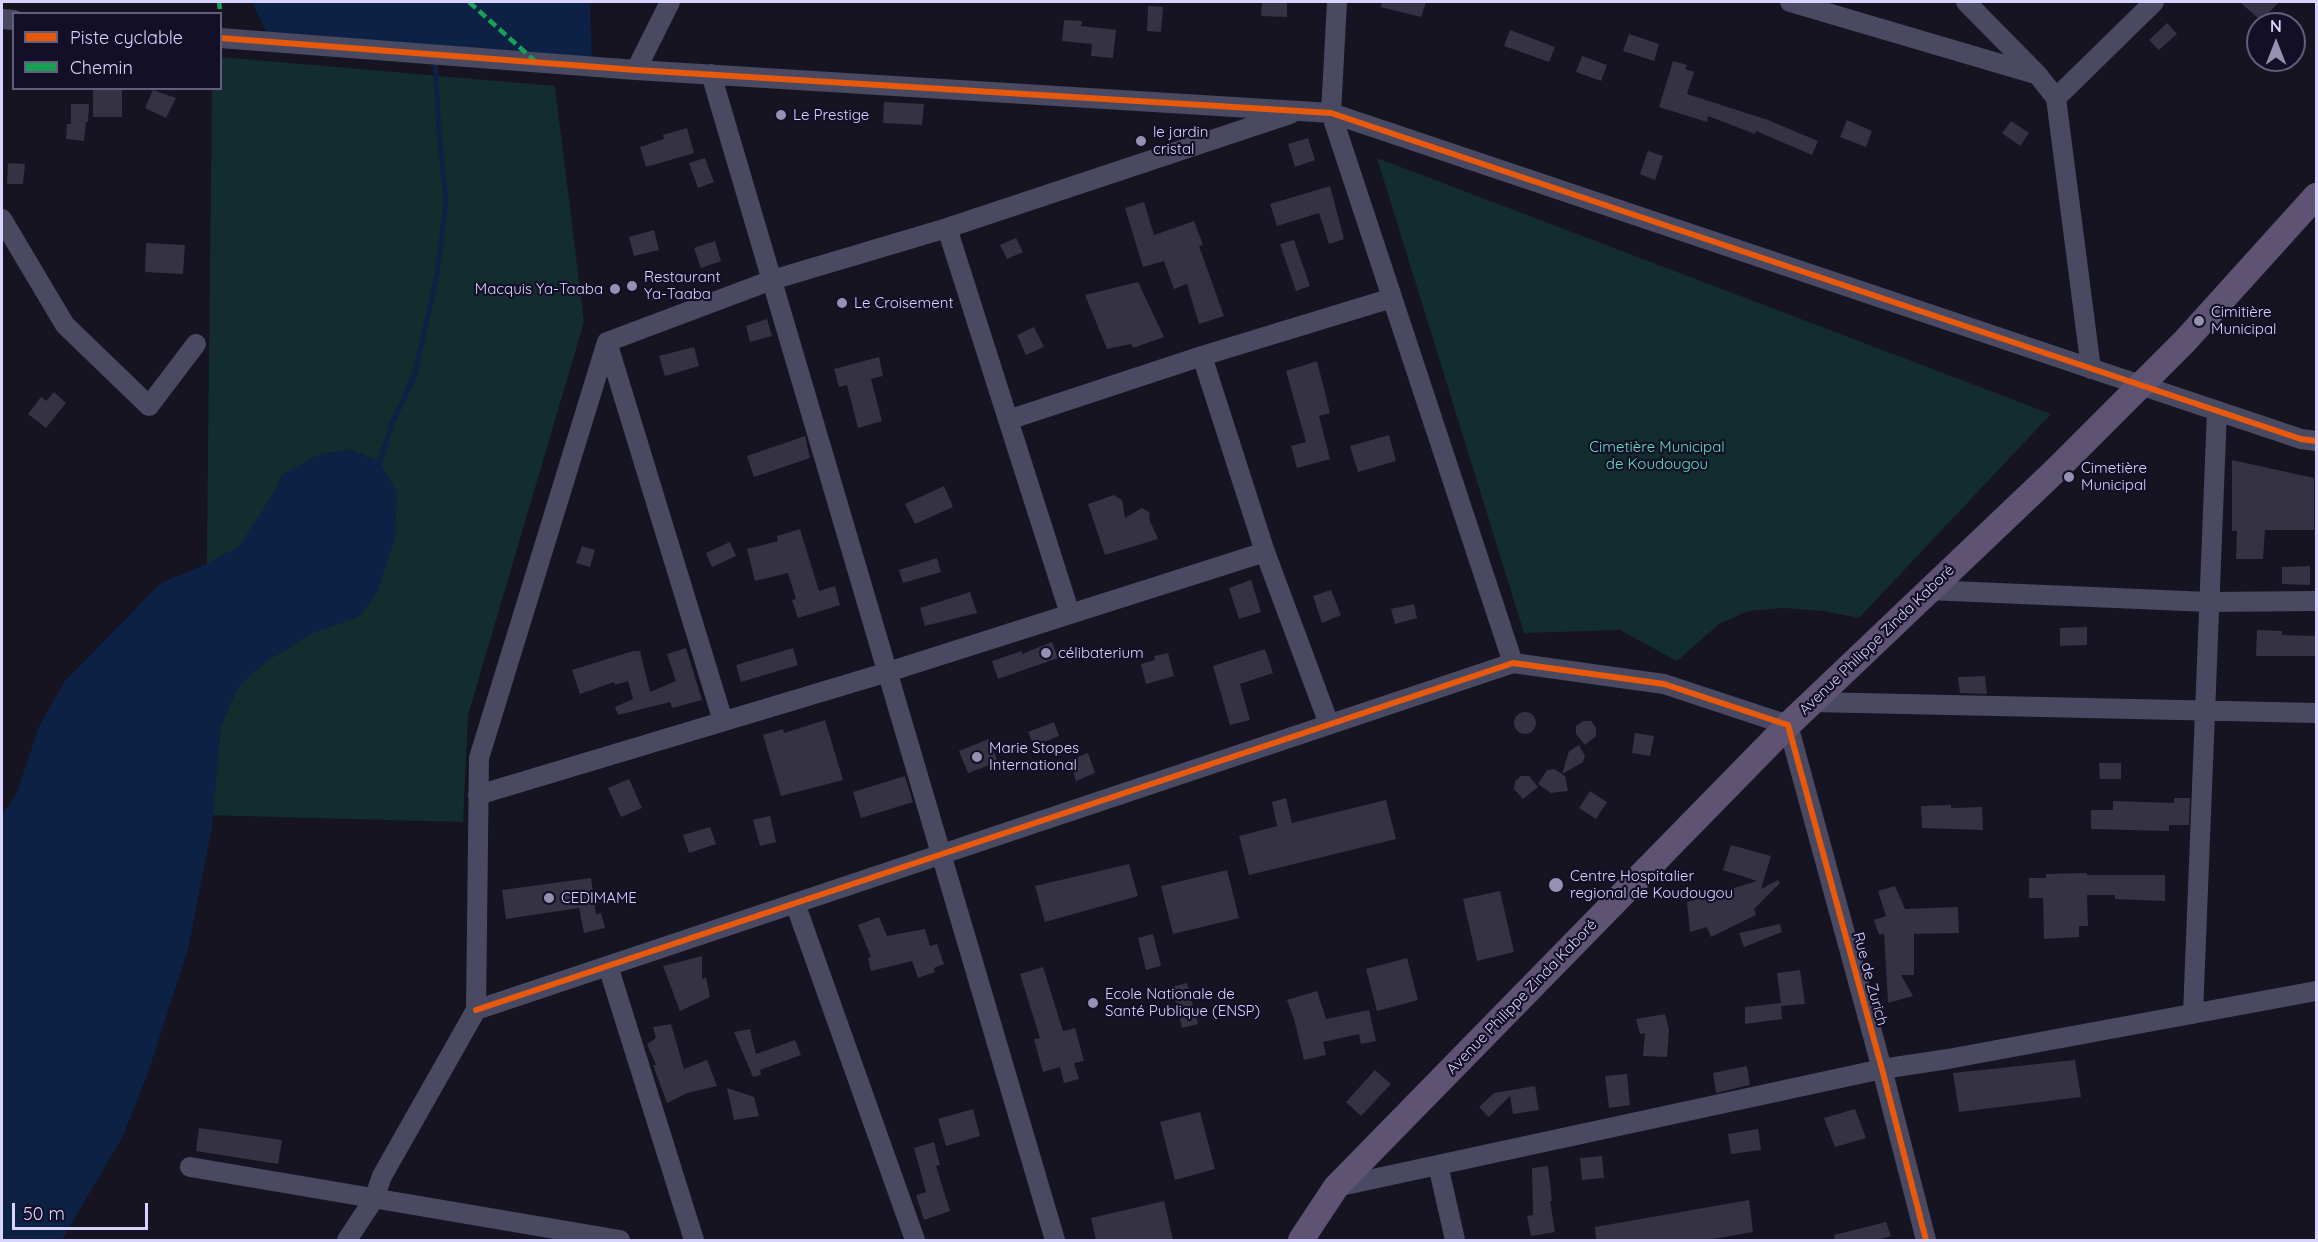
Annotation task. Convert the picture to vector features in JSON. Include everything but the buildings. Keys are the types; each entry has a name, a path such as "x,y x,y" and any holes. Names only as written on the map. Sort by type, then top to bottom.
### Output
{"main road":[{"name":"Avenue Philippe Zinda Kaboré","path":"1301,1240 1336,1186 1788,725 2056,470 2185,341 2316,196"}],"street":[{"path":"636,70 670,2"},
{"path":"1337,2 1331,113 1513,663"},
{"path":"1790,2 2037,74"},
{"path":"1966,2 2037,74 2056,98 2091,369"},
{"path":"2056,98 2154,2"},
{"path":"222,38 636,70 1331,113 2301,440 2316,441"},
{"path":"711,74 1055,1240"},
{"path":"607,342 772,280 947,228 1299,111"},
{"path":"2,219 65,325 149,406 196,345"},
{"path":"947,228 1070,614"},
{"path":"1008,420 1202,356 1392,298"},
{"path":"607,342 723,721"},
{"path":"347,1240 374,1199 382,1176 476,1010 479,758 607,342"},
{"path":"1202,356 1265,552 1329,724"},
{"path":"2193,1014 2217,411"},
{"path":"478,795 888,672 1265,552"},
{"path":"1928,590 2209,602 2316,600"},
{"path":"476,1010 1513,663 1664,684 1788,725"},
{"path":"1812,702 2316,713"},
{"name":"Rue de Zurich","path":"1788,725 1926,1240"},
{"path":"795,903 915,1240"},
{"path":"608,966 694,1240"},
{"path":"1336,1186 1882,1069 2316,991"},
{"path":"1438,1165 1455,1240"},
{"path":"190,1167 585,1238 620,1240"}],"green space":[{"path":"222,57 555,86 584,322 468,715 463,822 204,815 212,90 222,90"},
{"name":"Cimetière Municipal de Koudougou","path":"1377,158 2051,414 1859,618 1824,611 1783,608 1748,611 1719,624 1677,661 1620,630 1524,633"}],"water":[{"path":"252,2 590,2 592,67 271,42"},
{"path":"351,450 379,461 397,492 395,538 378,591 360,616 311,634 266,662 239,686 221,726 212,827 188,949 148,1073 123,1136 62,1240 2,1240 2,815 16,795 40,724 65,681 161,583 207,564 239,546 268,502 282,475 322,453"}],"waterway":[{"path":"378,468 392,424 415,374 437,275 446,202 435,63"}],"marked path":[{"path":"219,2 220,9"},
{"path":"469,2 536,62"}],"cycle path":[{"path":"222,38 636,70 1331,113 2301,439 2316,441"},
{"path":"476,1010 1513,663 1664,684 1788,725 1926,1240"}],"place":[{"name":"Le Prestige","path":"781,115"},
{"name":"le jardin cristal","path":"1141,141"},
{"name":"Restaurant Ya-Taaba","path":"632,286"},
{"name":"Macquis Ya-Taaba","path":"615,289"},
{"name":"Le Croisement","path":"842,303"},
{"name":"Cimitière Municipal","path":"2199,321"},
{"name":"Cimetière Municipal","path":"2069,477"},
{"name":"célibaterium","path":"1046,653"},
{"name":"Marie Stopes International","path":"977,757"},
{"name":"Centre Hospitalier regional de Koudougou","path":"1556,885"},
{"name":"CEDIMAME","path":"549,898"},
{"name":"Ecole Nationale de Santé Publique (ENSP)","path":"1093,1003"}]}
